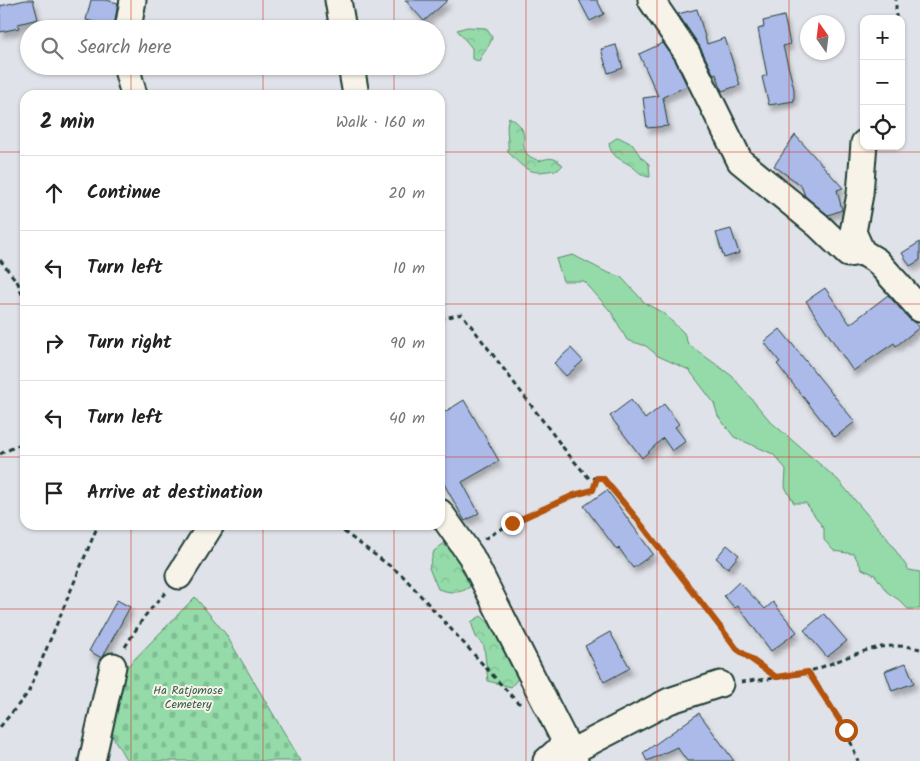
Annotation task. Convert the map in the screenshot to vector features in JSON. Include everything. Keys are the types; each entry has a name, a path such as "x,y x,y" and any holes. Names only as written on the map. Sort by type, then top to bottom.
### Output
{"street":[{"path":"130,20 133,0"},
{"path":"338,0 341,20"},
{"path":"651,0 686,53 740,161 818,225 848,254 862,252"},
{"path":"128,75 133,90"},
{"path":"352,75 355,90"},
{"path":"863,150 860,194 853,232 862,252 877,262 920,309"},
{"path":"445,519 466,550 570,753"},
{"path":"179,576 208,530"},
{"path":"92,761 113,666"},
{"path":"546,761 570,753 669,701 720,684"}],"path":[{"path":"896,0 896,15"},
{"path":"0,260 18,283 20,289"},
{"path":"445,318 462,314 568,454 589,478 603,478 737,649 776,677"},
{"path":"0,454 20,444"},
{"path":"466,550 512,523 574,495 593,490 597,478"},
{"path":"0,727 28,693 96,530"},
{"path":"342,530 402,576 517,702 532,711 547,708"},
{"path":"113,666 144,617 179,576"},
{"path":"760,680 808,672 860,652 883,647 903,645 920,649"},
{"path":"808,672 846,730 858,761"}],"green space":[{"path":"467,27 486,28 492,37 490,44 479,61 472,59 472,48 457,30"},
{"path":"509,117 521,127 525,151 528,155 539,161 549,158 555,159 563,165 558,170 538,172 529,170 521,165 508,152 507,125"},
{"path":"618,137 632,144 641,157 649,164 650,177 642,174 613,154 609,143"},
{"path":"573,255 606,272 621,277 645,303 663,313 684,333 688,344 732,376 771,422 838,480 887,538 909,570 920,572 920,609 908,609 887,592 875,575 862,569 854,554 834,551 824,540 824,529 806,503 794,503 785,487 786,469 773,454 734,437 718,416 714,403 689,370 658,356 646,346 627,340 612,313 584,281 563,281 556,259"},
{"path":"443,544 461,562 467,574 470,587 455,592 438,589 429,568 434,551"},
{"name":"Ha Ratjomose Cemetery","path":"195,597 225,633 301,761 127,761 110,732 121,673"},
{"path":"481,616 493,627 521,675 511,687 488,681 484,646 476,637 471,622"}],"building":[{"path":"33,0 38,19 20,20 19,28 0,32 0,6"},
{"path":"91,0 106,0 118,3 115,20 86,20"},
{"path":"405,0 448,0 425,20"},
{"path":"579,0 597,0 604,14 590,21"},
{"path":"697,9 707,44 725,38 740,85 722,91 716,74 714,75 699,45 678,14"},
{"path":"784,16 790,44 783,46 794,89 794,101 769,105 762,77 767,75 758,29 764,27 763,21"},
{"path":"663,43 675,60 687,86 663,97 668,126 647,128 643,98 658,96 639,54"},
{"path":"616,45 623,68 608,73 601,49"},
{"path":"795,135 843,188 837,190 842,210 828,215 805,196 801,185 774,166"},
{"path":"731,229 739,253 724,258 716,233"},
{"path":"920,242 920,260 910,266 902,253"},
{"path":"825,288 850,324 888,295 909,319 920,327 896,346 894,343 853,371 806,301"},
{"path":"780,329 855,422 835,437 777,364 780,362 764,342"},
{"path":"571,348 583,361 566,376 554,363"},
{"path":"464,400 499,461 462,482 479,513 465,521 445,486 445,412"},
{"path":"631,400 645,419 664,404 679,424 675,427 686,441 672,451 663,438 642,458 610,416"},
{"path":"607,490 653,554 633,568 584,506"},
{"path":"727,545 739,555 728,568 716,558"},
{"path":"739,582 765,609 773,602 797,632 771,651 738,606 735,608 724,596"},
{"path":"117,600 130,607 102,658 89,651"},
{"path":"824,614 847,641 827,657 804,630"},
{"path":"610,632 630,668 604,682 585,646"},
{"path":"906,663 914,683 892,691 885,671"},
{"path":"699,713 734,761 687,761 677,747 647,761 643,753"}],"route":[{"path":"512,523 574,495 593,490 597,478 603,478 737,649 776,677 808,672 846,730"}]}
